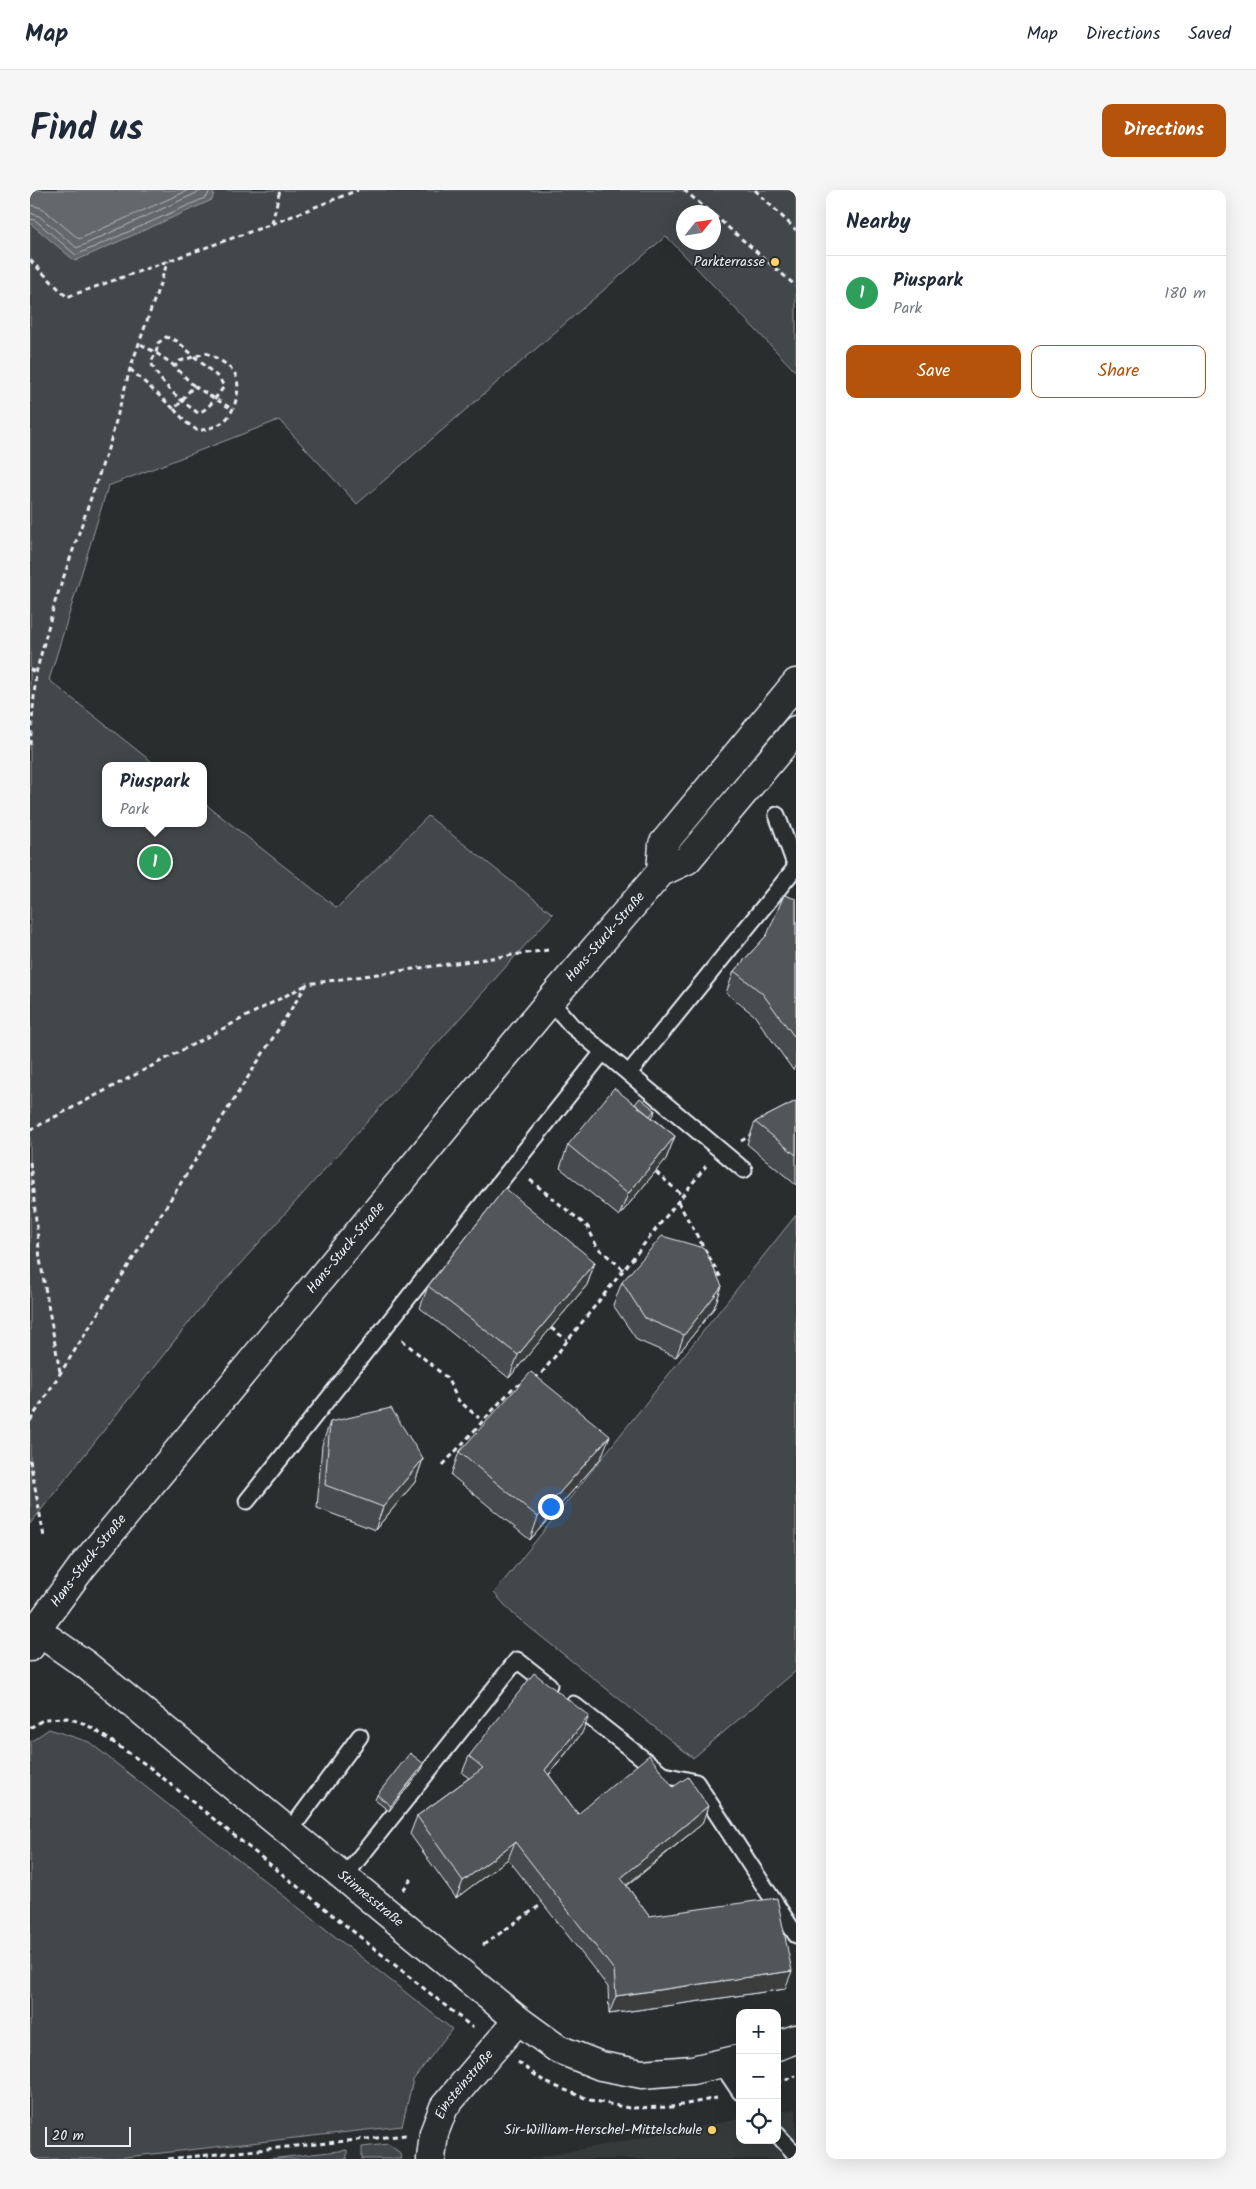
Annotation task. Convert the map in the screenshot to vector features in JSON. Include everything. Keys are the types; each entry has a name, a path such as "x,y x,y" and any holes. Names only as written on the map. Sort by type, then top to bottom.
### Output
{"main road":[{"path":"661,872 663,844 796,683"},
{"name":"Hans-Stuck-Straße","path":"32,1637 82,1567 550,1001 661,872 687,860 796,730"},
{"name":"Stinnesstraße","path":"32,1637 86,1665 518,2020 558,2049 601,2066 642,2074 692,2070 730,2061"},
{"name":"Einsteinstraße","path":"433,2146 444,2107 518,2020"},
{"path":"781,2044 796,2038"}],"lane":[{"path":"629,1073 796,867 777,815"},
{"path":"550,1001 572,1026 744,1170"},
{"path":"247,1501 604,1052"},
{"path":"344,1877 517,1660 664,1774 696,1782 796,1935"},
{"path":"289,1832 360,1736"},
{"path":"730,2061 736,2080"},
{"path":"781,2138 796,2155"}],"path":[{"path":"272,224 280,190"},
{"path":"30,260 67,297 272,224 358,190"},
{"path":"684,190 702,205"},
{"path":"755,190 796,230"},
{"path":"721,221 796,286"},
{"path":"30,745 36,673 55,602 110,443 130,369 168,261"},
{"path":"166,338 177,341 220,379 224,387 204,411 198,413 155,372 151,362 156,353 158,343 166,338"},
{"path":"139,343 174,367 194,386 232,409"},
{"path":"130,369 187,423 198,430 210,428 225,421 232,409 237,387 235,374 214,356 206,353 180,361 174,367"},
{"path":"174,409 194,386"},
{"path":"30,669 36,673"},
{"path":"30,1130 307,984 548,950"},
{"path":"30,1421 307,984"},
{"path":"443,1465 513,1388 540,1374 720,1151 754,1134"},
{"path":"30,1162 40,1259 60,1373"},
{"path":"514,1167 588,1227 597,1247 624,1270"},
{"path":"656,1172 683,1196"},
{"path":"678,1202 721,1278"},
{"path":"628,1265 633,1270"},
{"path":"386,1326 447,1378 458,1400 479,1418"},
{"path":"551,1328 568,1340"},
{"path":"30,1460 44,1537"},
{"path":"30,1728 44,1719"},
{"path":"483,1945 542,1904"},
{"path":"781,2082 796,2076"},
{"path":"168,2159 394,2136 433,2146"}],"shaded area":[{"path":"30,190 796,190 796,372 679,250 721,250 721,205 676,205 676,246 666,236 357,504 279,420 108,486 49,680 152,762 102,762 102,827 207,827 207,805 337,908 428,816 553,914 198,1311 30,1524"},
{"path":"796,1215 796,1671 693,1758 513,1614 494,1593"},
{"path":"49,1729 89,1742 452,2029 413,2080 402,2126 108,2159 30,2159 30,1742"},
{"name":"Sir-William-Herschel-Mittelschule","path":"796,2109 796,2159 529,2159 736,2120 736,2144 781,2144 781,2111"},
{"path":"388,2144 399,2152 402,2159 362,2159 362,2147"},
{"path":"347,2150 347,2159 269,2159"}],"water":[{"path":"30,190 215,190 212,200 75,261 30,223"}],"building":[{"path":"784,895 796,899 796,1039 762,993 734,971 767,935"},
{"path":"614,1088 675,1136 628,1194 568,1145"},
{"path":"640,1098 655,1110 650,1116 635,1104"},
{"path":"796,1101 796,1155 755,1122"},
{"path":"505,1188 595,1262 518,1355 428,1286"},
{"path":"662,1236 704,1248 722,1286 684,1335 645,1318 622,1282"},
{"path":"531,1372 610,1436 538,1517 459,1452"},
{"path":"391,1408 423,1459 383,1507 325,1485 330,1422"},
{"path":"534,1673 589,1716 545,1770 578,1814 649,1755 673,1787 688,1777 708,1806 621,1878 649,1916 777,1898 792,1971 616,1996 614,1970 515,1842 463,1881 417,1816 483,1768 469,1756"},
{"path":"410,1753 424,1764 391,1806 377,1795"}],"place":[{"name":"Parkterrasse","path":"775,262"},
{"name":"Piuspark","path":"155,862"},
{"name":"Sir-William-Herschel-Mittelschule","path":"712,2130"}]}
